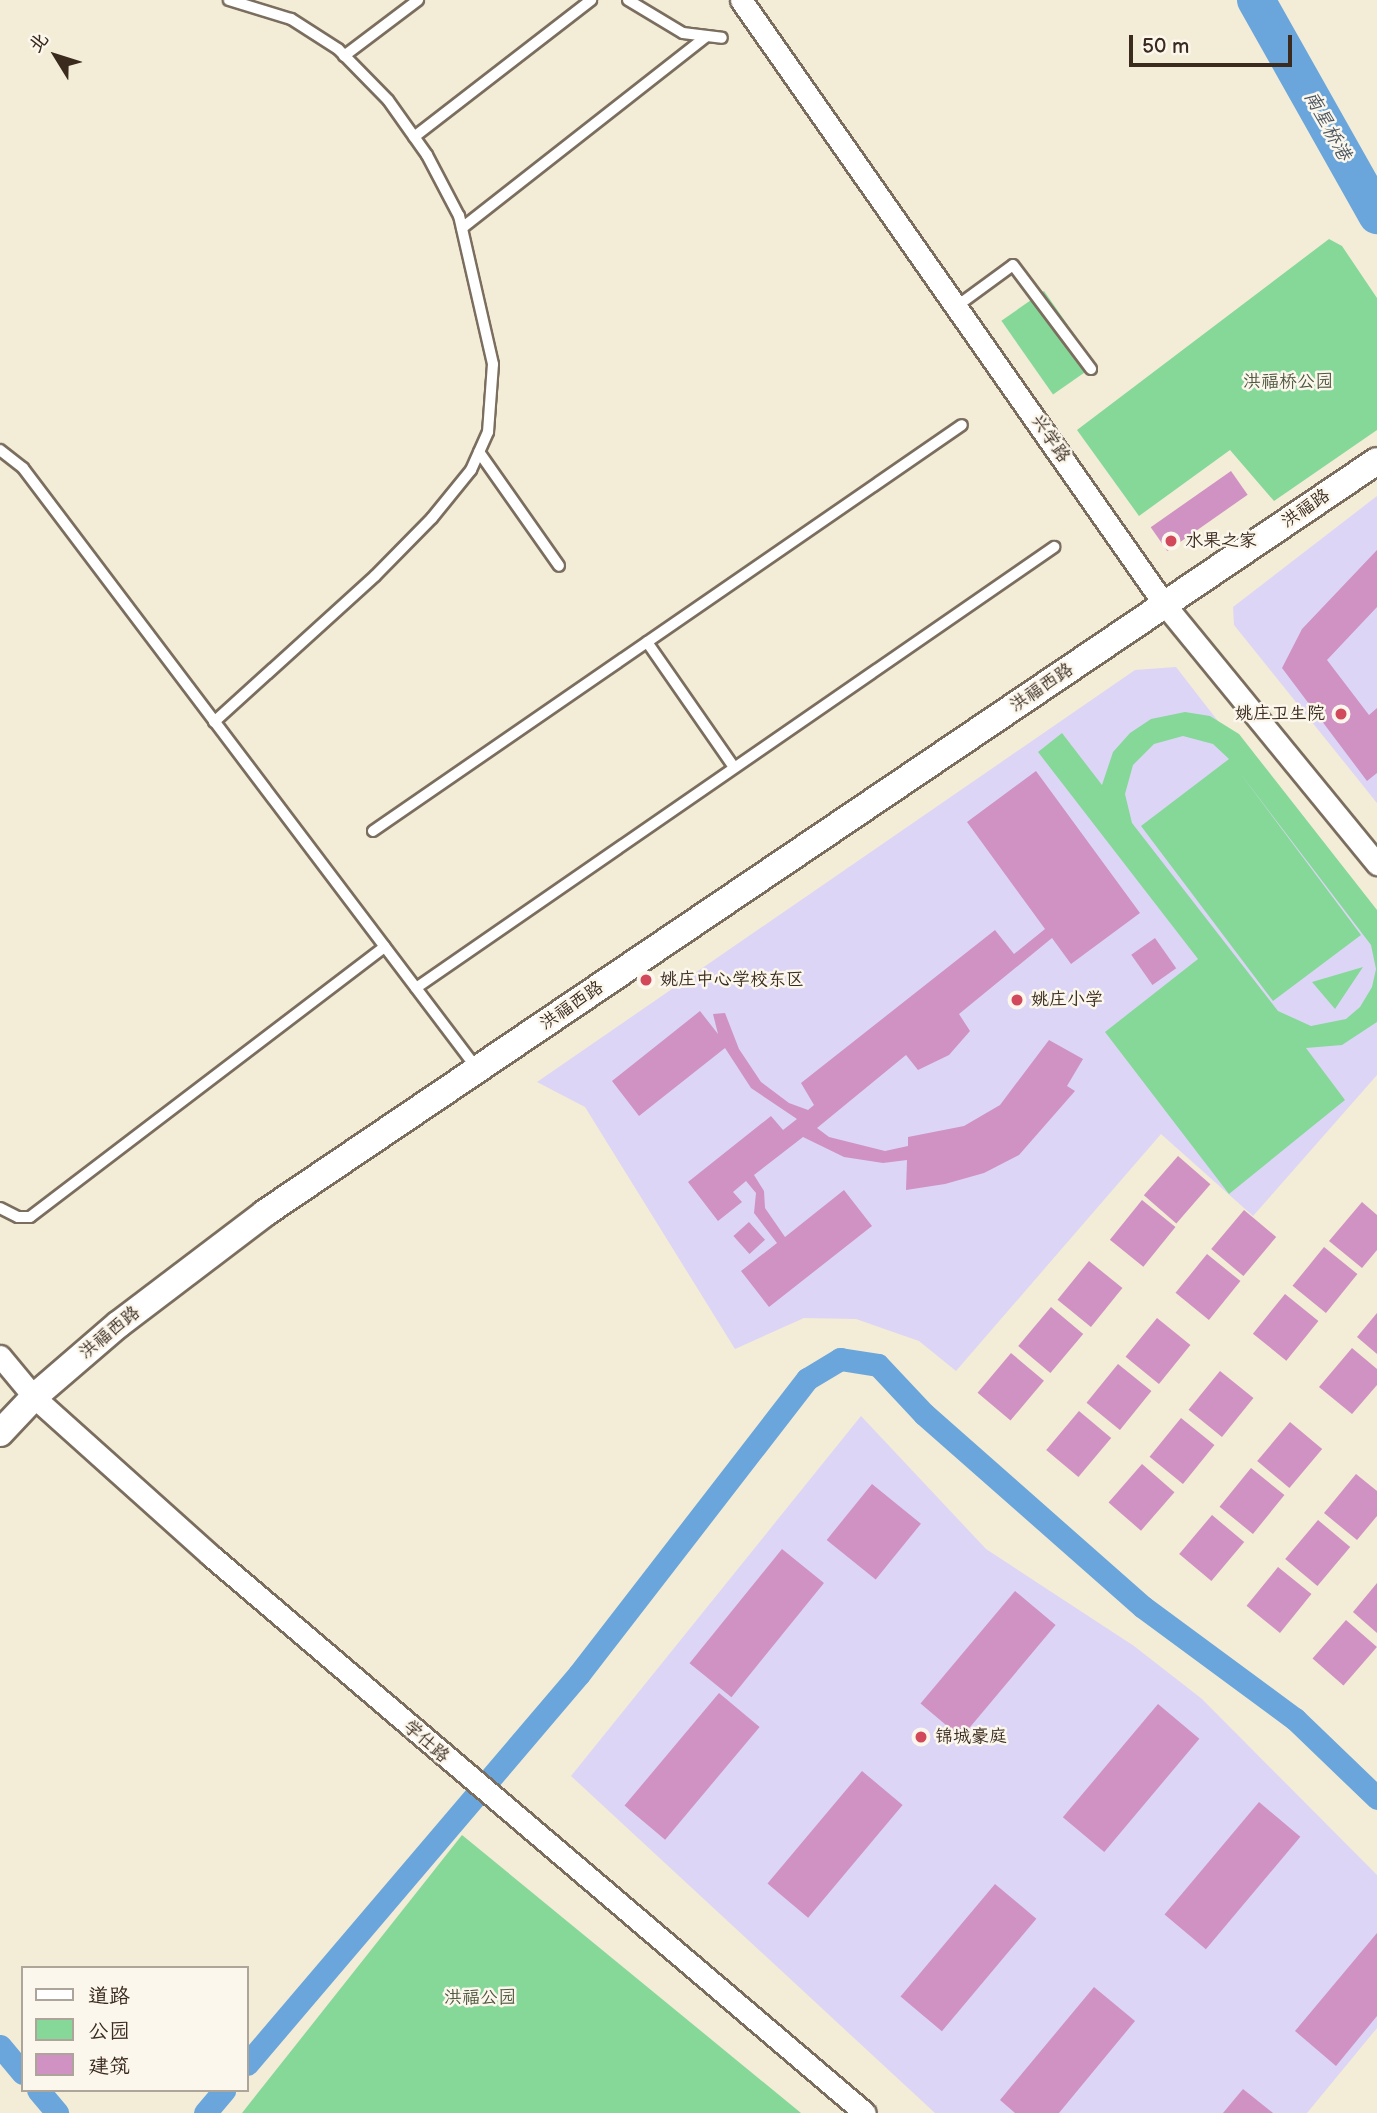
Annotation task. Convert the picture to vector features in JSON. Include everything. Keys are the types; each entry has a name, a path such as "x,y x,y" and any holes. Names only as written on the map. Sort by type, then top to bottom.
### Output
{"street":[{"name":"兴学路","path":"741,0 1165,605 1377,864"},
{"name":"洪福路","path":"1165,605 1377,461"},
{"name":"洪福西路","path":"0,1433 34,1397 120,1324 265,1213 1165,605"},
{"name":"学仕路","path":"0,1356 34,1397 450,1762 865,2113"}],"lane":[{"path":"214,722 305,642 432,518 471,470 488,432 493,364 462,228 414,136 388,100 344,56 291,19 229,0"},
{"path":"344,56 418,0"},
{"path":"414,136 591,0"},
{"path":"628,0 674,29 722,38"},
{"path":"462,228 707,36"},
{"path":"957,306 1013,265 1091,369"},
{"path":"373,831 962,425"},
{"path":"0,450 23,468 478,1070"},
{"path":"479,452 559,566"},
{"path":"416,988 1054,547"},
{"path":"647,642 734,767"},
{"path":"0,1208 18,1217 30,1217 385,947"}],"shaded area":[{"name":"姚庄卫生院","path":"1377,496 1377,803 1234,625 1233,607"},
{"name":"姚庄小学","path":"1176,667 1377,926 1377,1075 1253,1216 1161,1134 956,1371 919,1341 856,1319 804,1318 735,1349 585,1107 537,1082 1135,670"},
{"name":"锦城豪庭","path":"861,1416 986,1549 1134,1646 1202,1699 1377,1875 1377,2028 1307,2113 935,2113 571,1776"}],"green space":[{"name":"洪福桥公园","path":"1329,239 1342,246 1377,298 1377,430 1274,501 1230,450 1139,516 1077,430"},
{"path":"1044,291 1096,365 1053,395 1001,321"},
{"path":"1185,712 1210,716 1239,734 1377,910 1377,1022 1342,1045 1306,1048 1345,1100 1229,1194 1105,1032 1198,959 1038,752 1062,733 1102,785 1113,752 1130,733 1151,719","holes":["1183,736 1213,744 1229,759 1141,826 1273,1001 1361,935 1240,773 1371,945 1376,969 1372,987 1360,1007 1346,1019 1311,1026 1278,1011 1132,823 1125,794 1133,765 1154,744"]},
{"path":"1363,967 1335,1009 1312,982"},
{"name":"洪福公园","path":"462,1835 801,2113 242,2113"}],"building":[{"path":"1231,471 1248,495 1167,551 1151,527"},
{"path":"1377,550 1377,607 1327,660 1369,715 1377,708 1377,773 1367,781 1282,668 1302,629"},
{"path":"1036,771 1140,913 1071,964 1052,938 959,1014 970,1031 949,1055 918,1070 906,1055 817,1128 829,1137 885,1151 908,1146 908,1137 964,1126 1000,1105 1049,1040 1083,1059 1067,1086 1075,1091 1019,1155 984,1173 945,1184 906,1190 907,1160 883,1163 844,1157 803,1137 754,1175 764,1191 765,1208 785,1237 844,1190 872,1226 769,1307 741,1271 777,1243 754,1213 756,1193 746,1181 733,1192 742,1202 718,1221 688,1182 771,1116 783,1130 797,1119 751,1088 725,1048 639,1116 612,1081 700,1011 718,1034 713,1014 725,1013 739,1049 761,1082 789,1103 808,1110 814,1105 801,1083 995,930 1014,954 1045,929 967,822"},
{"path":"1155,938 1176,968 1152,985 1131,955"},
{"path":"1178,1156 1210,1184 1176,1223 1144,1195"},
{"path":"1142,1200 1175,1227 1143,1267 1110,1240"},
{"path":"1362,1202 1377,1215 1377,1250 1362,1268 1329,1241"},
{"path":"1244,1210 1276,1237 1243,1276 1211,1249"},
{"path":"749,1222 765,1240 749,1254 733,1236"},
{"path":"1324,1247 1357,1274 1326,1313 1293,1286"},
{"path":"1207,1254 1240,1281 1209,1320 1176,1293"},
{"path":"1089,1261 1122,1288 1091,1327 1058,1300"},
{"path":"1285,1294 1318,1321 1286,1361 1253,1334"},
{"path":"1051,1307 1083,1334 1050,1373 1018,1346"},
{"path":"1377,1313 1377,1354 1357,1337"},
{"path":"1157,1318 1190,1345 1159,1384 1126,1357"},
{"path":"1352,1348 1377,1369 1377,1385 1352,1414 1319,1387"},
{"path":"1011,1353 1044,1381 1011,1420 978,1393"},
{"path":"1118,1364 1151,1391 1120,1430 1087,1403"},
{"path":"1220,1371 1253,1398 1222,1437 1189,1410"},
{"path":"1079,1411 1111,1438 1078,1477 1046,1450"},
{"path":"1181,1418 1214,1445 1183,1484 1150,1457"},
{"path":"1290,1422 1322,1449 1289,1488 1257,1461"},
{"path":"1142,1464 1174,1492 1141,1531 1109,1502"},
{"path":"1251,1468 1284,1495 1253,1534 1220,1507"},
{"path":"1356,1474 1377,1491 1377,1516 1357,1540 1324,1513"},
{"path":"872,1484 921,1524 876,1580 827,1540"},
{"path":"1212,1515 1244,1542 1211,1581 1179,1554"},
{"path":"1318,1520 1350,1547 1317,1586 1285,1559"},
{"path":"782,1549 824,1583 731,1697 689,1663"},
{"path":"1278,1567 1311,1594 1280,1633 1247,1606"},
{"path":"1377,1583 1377,1633 1353,1612"},
{"path":"1015,1591 1056,1625 961,1738 921,1704"},
{"path":"1346,1620 1377,1647 1343,1685 1313,1658"},
{"path":"719,1693 760,1727 665,1840 625,1806"},
{"path":"1158,1704 1199,1739 1104,1852 1063,1817"},
{"path":"862,1771 903,1805 808,1918 768,1884"},
{"path":"1259,1802 1300,1837 1206,1949 1165,1915"},
{"path":"995,1884 1036,1919 942,2031 901,1997"},
{"path":"1377,1933 1377,2016 1336,2066 1295,2031"},
{"path":"1094,1987 1135,2021 1059,2113 1015,2113 1000,2100"},
{"path":"1243,2089 1273,2113 1223,2113"}],"waterway":[{"name":"南星桥港","path":"1256,0 1377,215"},
{"path":"248,2063 579,1674 807,1379 840,1359 878,1365 924,1414 1143,1607 1295,1719 1377,1798"},
{"path":"0,2046 21,2071"},
{"path":"40,2092 57,2113"},
{"path":"205,2113 222,2092"}],"place":[{"name":"水果之家","path":"1171,541"},
{"name":"姚庄卫生院","path":"1341,714"},
{"name":"姚庄中心学校东区","path":"646,980"},
{"name":"姚庄小学","path":"1017,1000"},
{"name":"锦城豪庭","path":"921,1737"}]}
